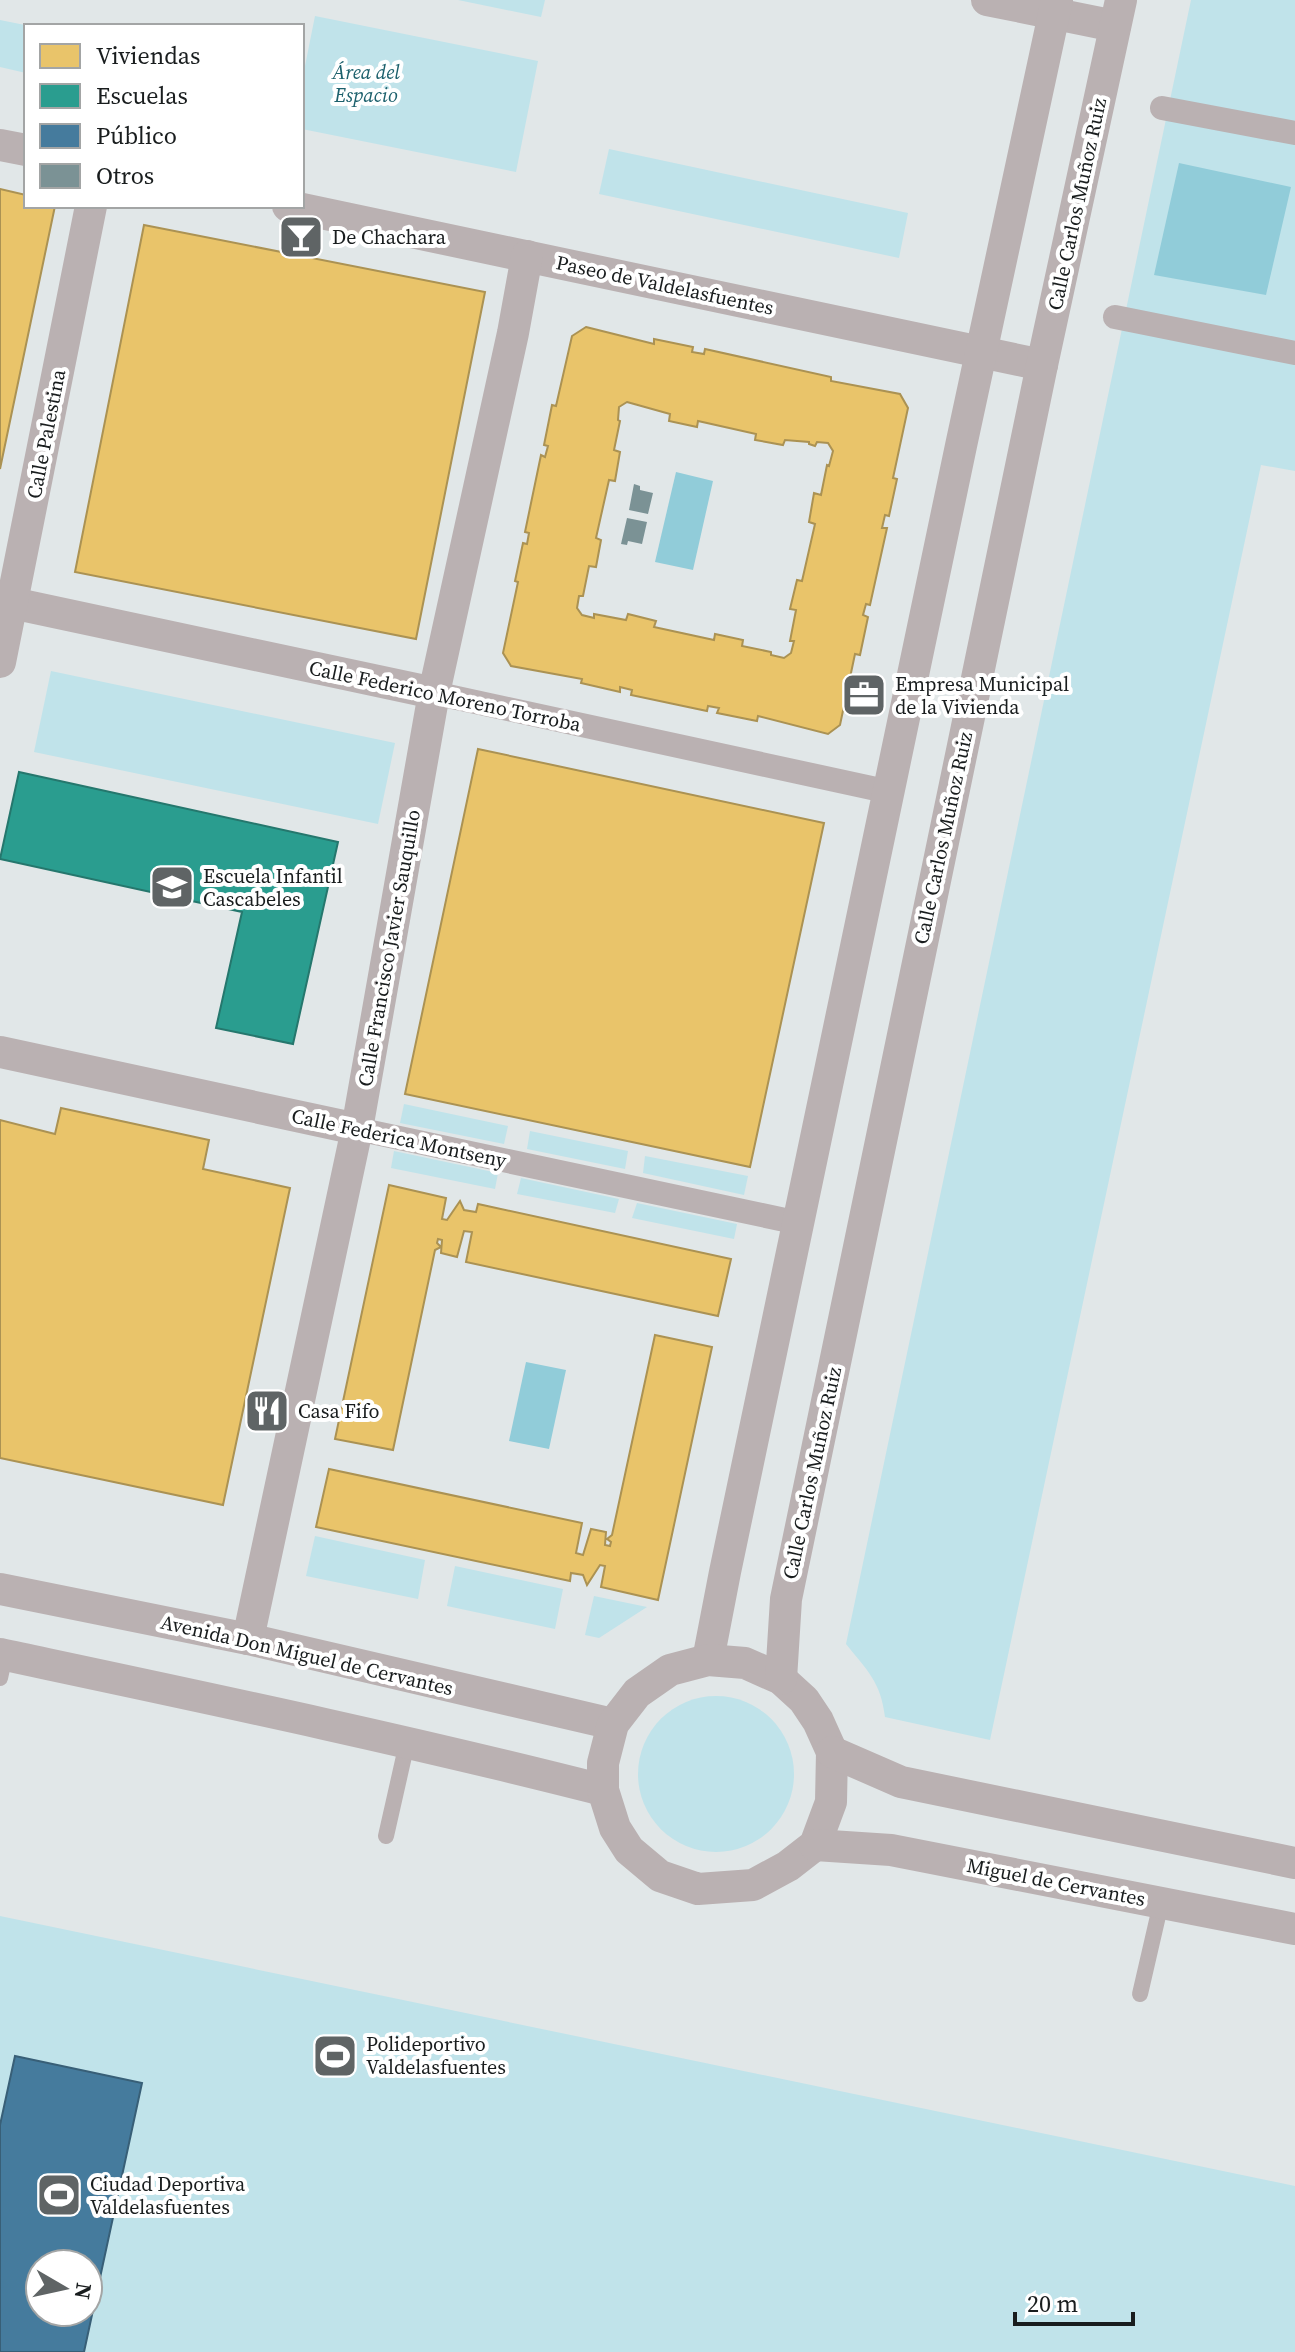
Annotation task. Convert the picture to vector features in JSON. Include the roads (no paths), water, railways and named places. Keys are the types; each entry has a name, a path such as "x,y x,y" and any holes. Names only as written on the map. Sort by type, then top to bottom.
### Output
{"street":[{"path":"987,0 1118,13"},
{"path":"708,1660 962,441 1056,7"},
{"name":"Calle Carlos Muñoz Ruiz","path":"781,1679 786,1599 1118,13"},
{"path":"1162,108 1295,133"},
{"path":"0,145 24,150"},
{"name":"Calle Palestina","path":"0,662 6,602 91,208"},
{"name":"Paseo de Valdelasfuentes","path":"298,208 1042,365"},
{"name":"Calle Francisco Javier Sauquillo","path":"248,1639 357,1129 434,693 527,256"},
{"path":"1115,317 1295,353"},
{"name":"Calle Federico Moreno Torroba","path":"6,602 890,792"},
{"name":"Calle Federica Montseny","path":"0,1052 799,1223"},
{"name":"Avenida Don Miguel de Cervantes","path":"0,1589 248,1639 613,1724"},
{"path":"708,1660 745,1663 781,1679 804,1700 832,1752 831,1802 815,1845 788,1866 753,1885 698,1889 660,1876 629,1850 615,1828 603,1790 603,1763 613,1724 637,1693 670,1670 708,1660"},
{"path":"2,1662 407,1743 603,1790"},
{"path":"832,1752 901,1782 1295,1863"},
{"name":"Miguel de Cervantes","path":"815,1845 891,1850 1295,1929"}],"lane":[{"path":"386,1836 407,1743"},
{"path":"1140,1994 1161,1903"}],"place":[{"name":"De Chachara","path":"301,237"},
{"name":"Empresa Municipal de la Vivienda","path":"864,695"},
{"name":"Escuela Infantil Cascabeles","path":"172,887"},
{"name":"Casa Fifo","path":"267,1411"},
{"name":"Polideportivo Valdelasfuentes","path":"335,2056"},
{"name":"Ciudad Deportiva Valdelasfuentes","path":"59,2195"}],"park label":[{"name":"Área del Espacio","path":"366,84"}]}
